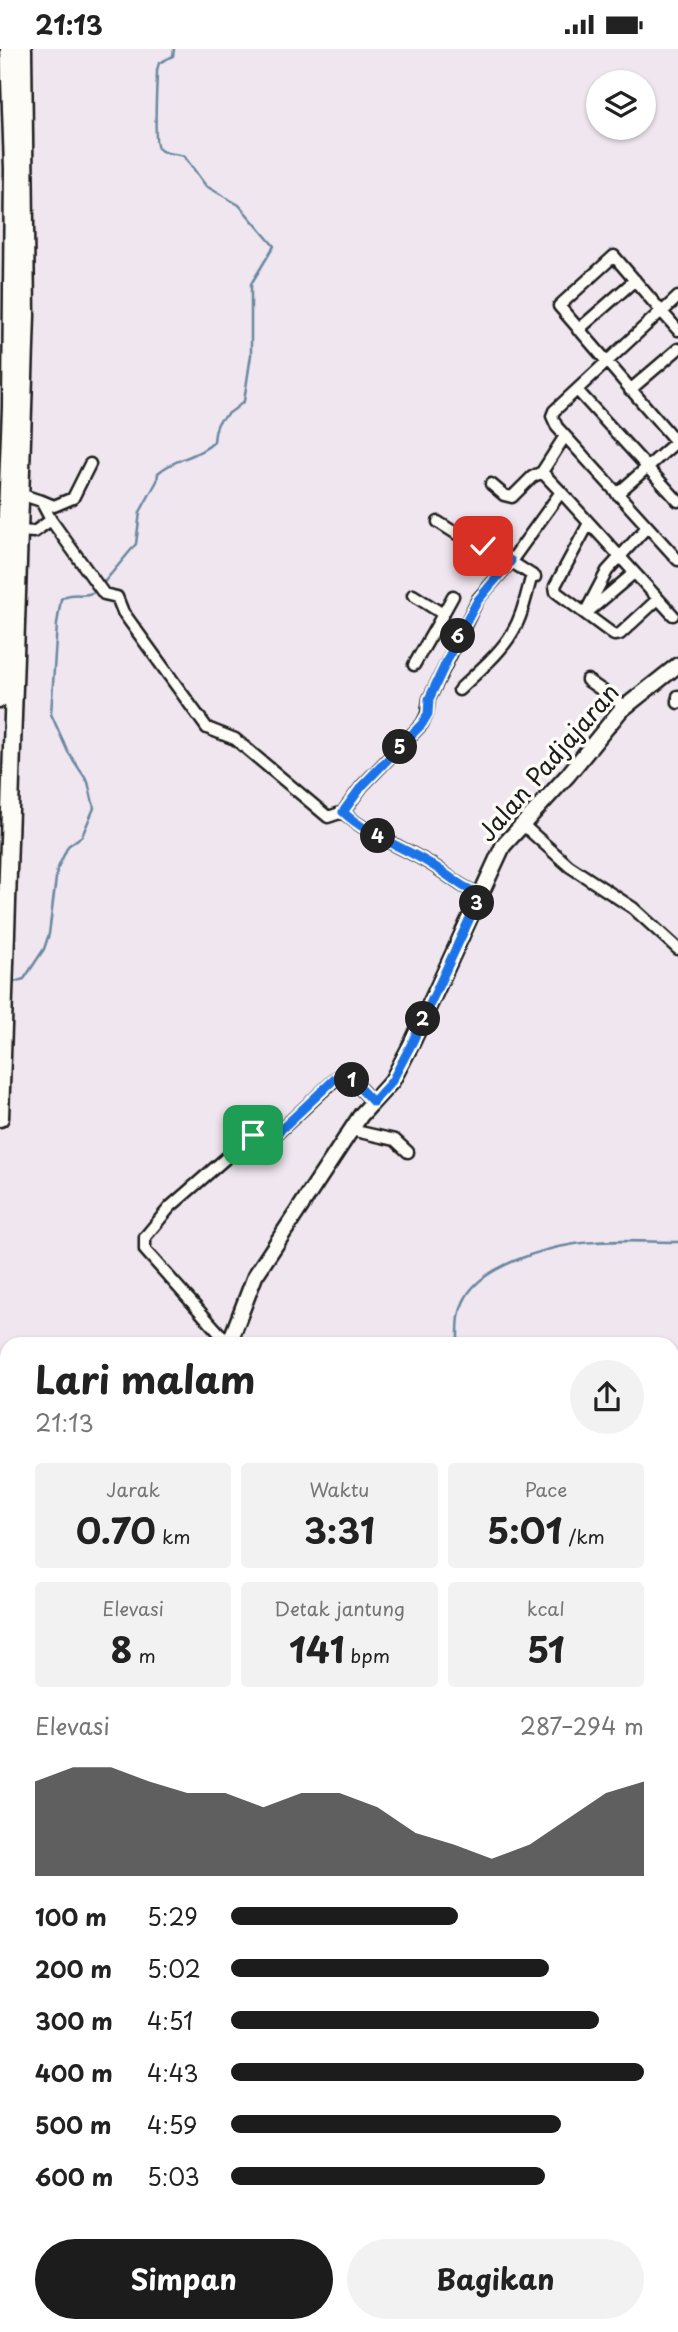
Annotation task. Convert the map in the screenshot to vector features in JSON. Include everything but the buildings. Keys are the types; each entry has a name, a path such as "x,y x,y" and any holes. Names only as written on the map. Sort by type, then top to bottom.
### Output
{"main road":[{"path":"0,699 6,316 13,169 9,49"},
{"path":"0,1118 26,308 23,49"}],"street":[{"path":"617,494 677,443 559,306 616,256 678,330"},
{"path":"578,330 635,280"},
{"path":"678,297 606,362 552,416 565,436 678,560"},
{"path":"630,390 678,349"},
{"path":"578,390 678,501"},
{"path":"491,484 504,495 512,497 532,477 542,472 565,436"},
{"path":"20,493 54,506 73,498 90,464"},
{"path":"542,472 673,615"},
{"path":"41,501 51,520 103,594 117,597 123,612 207,728 235,739 328,817 343,812 362,786 422,724 428,714 429,699 478,600 511,561 561,492"},
{"path":"20,531 34,532 51,520"},
{"path":"438,522 479,548 485,545 534,577 512,632 502,647 459,690"},
{"path":"589,523 554,589 605,631 616,635 658,599"},
{"path":"585,613 599,585 619,557 647,527"},
{"path":"585,613 634,573"},
{"path":"413,595 443,614"},
{"path":"414,665 453,596"},
{"path":"437,625 458,637"},
{"name":"Jalan Padjajaran","path":"232,1337 255,1276 351,1130 392,1081 503,846 577,766 625,706 678,665"},
{"path":"587,680 625,706"},
{"path":"678,696 678,703"},
{"path":"343,812 377,836 431,864 455,883 481,894"},
{"path":"522,824 569,866 633,908 678,949"},
{"path":"223,1337 145,1250 145,1237 170,1207 250,1137 256,1135 271,1139 339,1075 348,1076 373,1102"},
{"path":"351,1130 395,1140 408,1152"}],"waterway":[{"path":"101,586 136,544 140,512 157,481 158,473 214,442 220,421 244,401 251,355 251,284 274,246 239,205 206,186 184,156 167,153 158,148 155,124 157,70 159,63 173,56 174,49"},
{"path":"11,983 24,979 44,949 49,934 57,870 68,846 82,836 94,808 88,782 68,752 51,714 61,599 96,591"},
{"path":"458,1337 463,1303 474,1286 486,1276 514,1261 546,1250 588,1242 678,1242"}],"route":[{"path":"253,1135 271,1139 341,1073 348,1076 373,1102 392,1081 471,920 481,894 455,883 431,864 377,836 343,812 362,786 422,724 428,714 429,699 478,600 511,561 483,546"}]}
